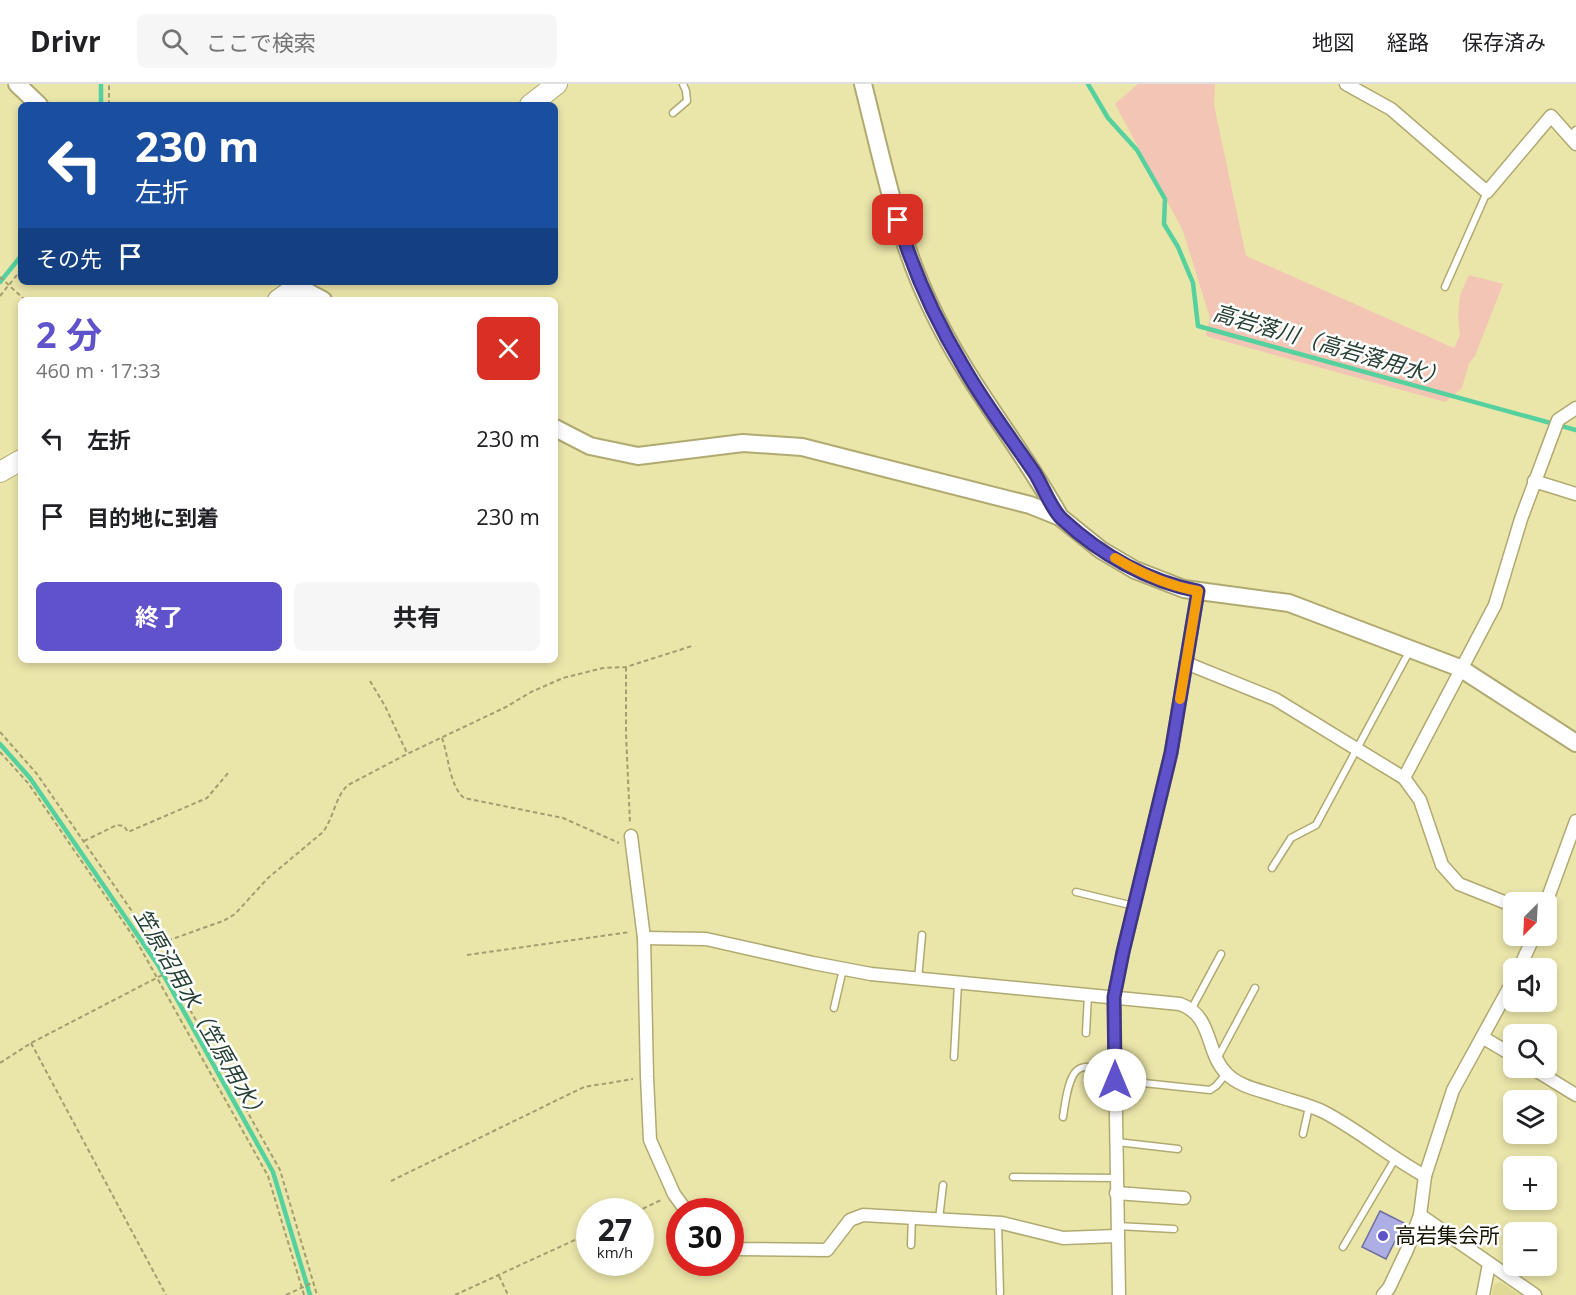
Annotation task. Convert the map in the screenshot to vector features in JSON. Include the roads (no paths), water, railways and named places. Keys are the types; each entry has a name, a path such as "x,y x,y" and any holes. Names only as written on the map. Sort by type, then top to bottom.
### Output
{"main road":[{"path":"534,102 557,84"},
{"path":"281,297 295,285"},
{"path":"0,472 18,462"}],"street":[{"path":"17,84 36,102"},
{"path":"863,84 903,236 930,306 963,367 1039,480 1060,517"},
{"path":"1346,84 1391,109 1487,192 1551,116 1574,137"},
{"path":"298,285 318,297"},
{"path":"1404,777 1495,605 1534,481 1558,420 1576,408"},
{"path":"558,430 590,446 638,456 743,443 802,447 1030,505 1060,517 1101,550 1136,570 1184,589 1289,603 1461,669 1576,743"},
{"path":"1534,481 1576,494"},
{"path":"1119,1295 1114,997 1171,753 1198,591"},
{"path":"1186,663 1275,699 1404,777 1420,800 1443,865 1460,884 1503,902"},
{"path":"1550,892 1576,820"},
{"path":"632,841 643,934 650,1140 677,1198"},
{"path":"643,934 706,939 871,974 1180,1004 1192,1008 1205,1025 1217,1059 1226,1074 1241,1084 1322,1111 1355,1130 1395,1160 1425,1176"},
{"path":"1383,1295 1389,1288 1407,1250 1420,1215 1425,1176 1453,1090 1503,999"},
{"path":"1482,1037 1503,1049"},
{"path":"1549,1078 1576,1095"},
{"path":"1116,1193 1184,1198"},
{"path":"744,1250 827,1250 850,1220 862,1215 998,1222 1063,1238 1117,1231"},
{"path":"1420,1215 1535,1295"},
{"path":"1483,1295 1489,1264"}],"lane":[{"path":"673,113 687,101 683,84"},
{"path":"1445,287 1487,192"},
{"path":"1272,868 1291,838 1316,825 1410,649"},
{"path":"1076,892 1134,906"},
{"path":"918,979 922,935"},
{"path":"1192,1008 1221,954"},
{"path":"834,1008 843,969"},
{"path":"954,1057 958,982"},
{"path":"1217,1059 1255,988"},
{"path":"1086,1033 1088,994"},
{"path":"1063,1117 1069,1084 1074,1072 1080,1068 1210,1090 1226,1074"},
{"path":"1303,1134 1310,1107"},
{"path":"1116,1142 1178,1149"},
{"path":"1343,1247 1395,1160"},
{"path":"1013,1177 1116,1178"},
{"path":"939,1219 943,1185"},
{"path":"911,1245 912,1217"},
{"path":"998,1222 1000,1293"},
{"path":"1117,1231 1174,1228"}],"waterway":[{"path":"101,84 101,102"},
{"name":"高岩落川（高岩落用水）","path":"1088,84 1108,118 1137,150 1165,199 1164,224 1178,247 1193,283 1198,326 1576,430"},
{"path":"0,282 18,260"},
{"name":"笠原沼用水（笠原用水）","path":"0,744 30,778 158,965 273,1172 310,1295"}],"place":[{"name":"高岩集会所","path":"1383,1236"}]}
